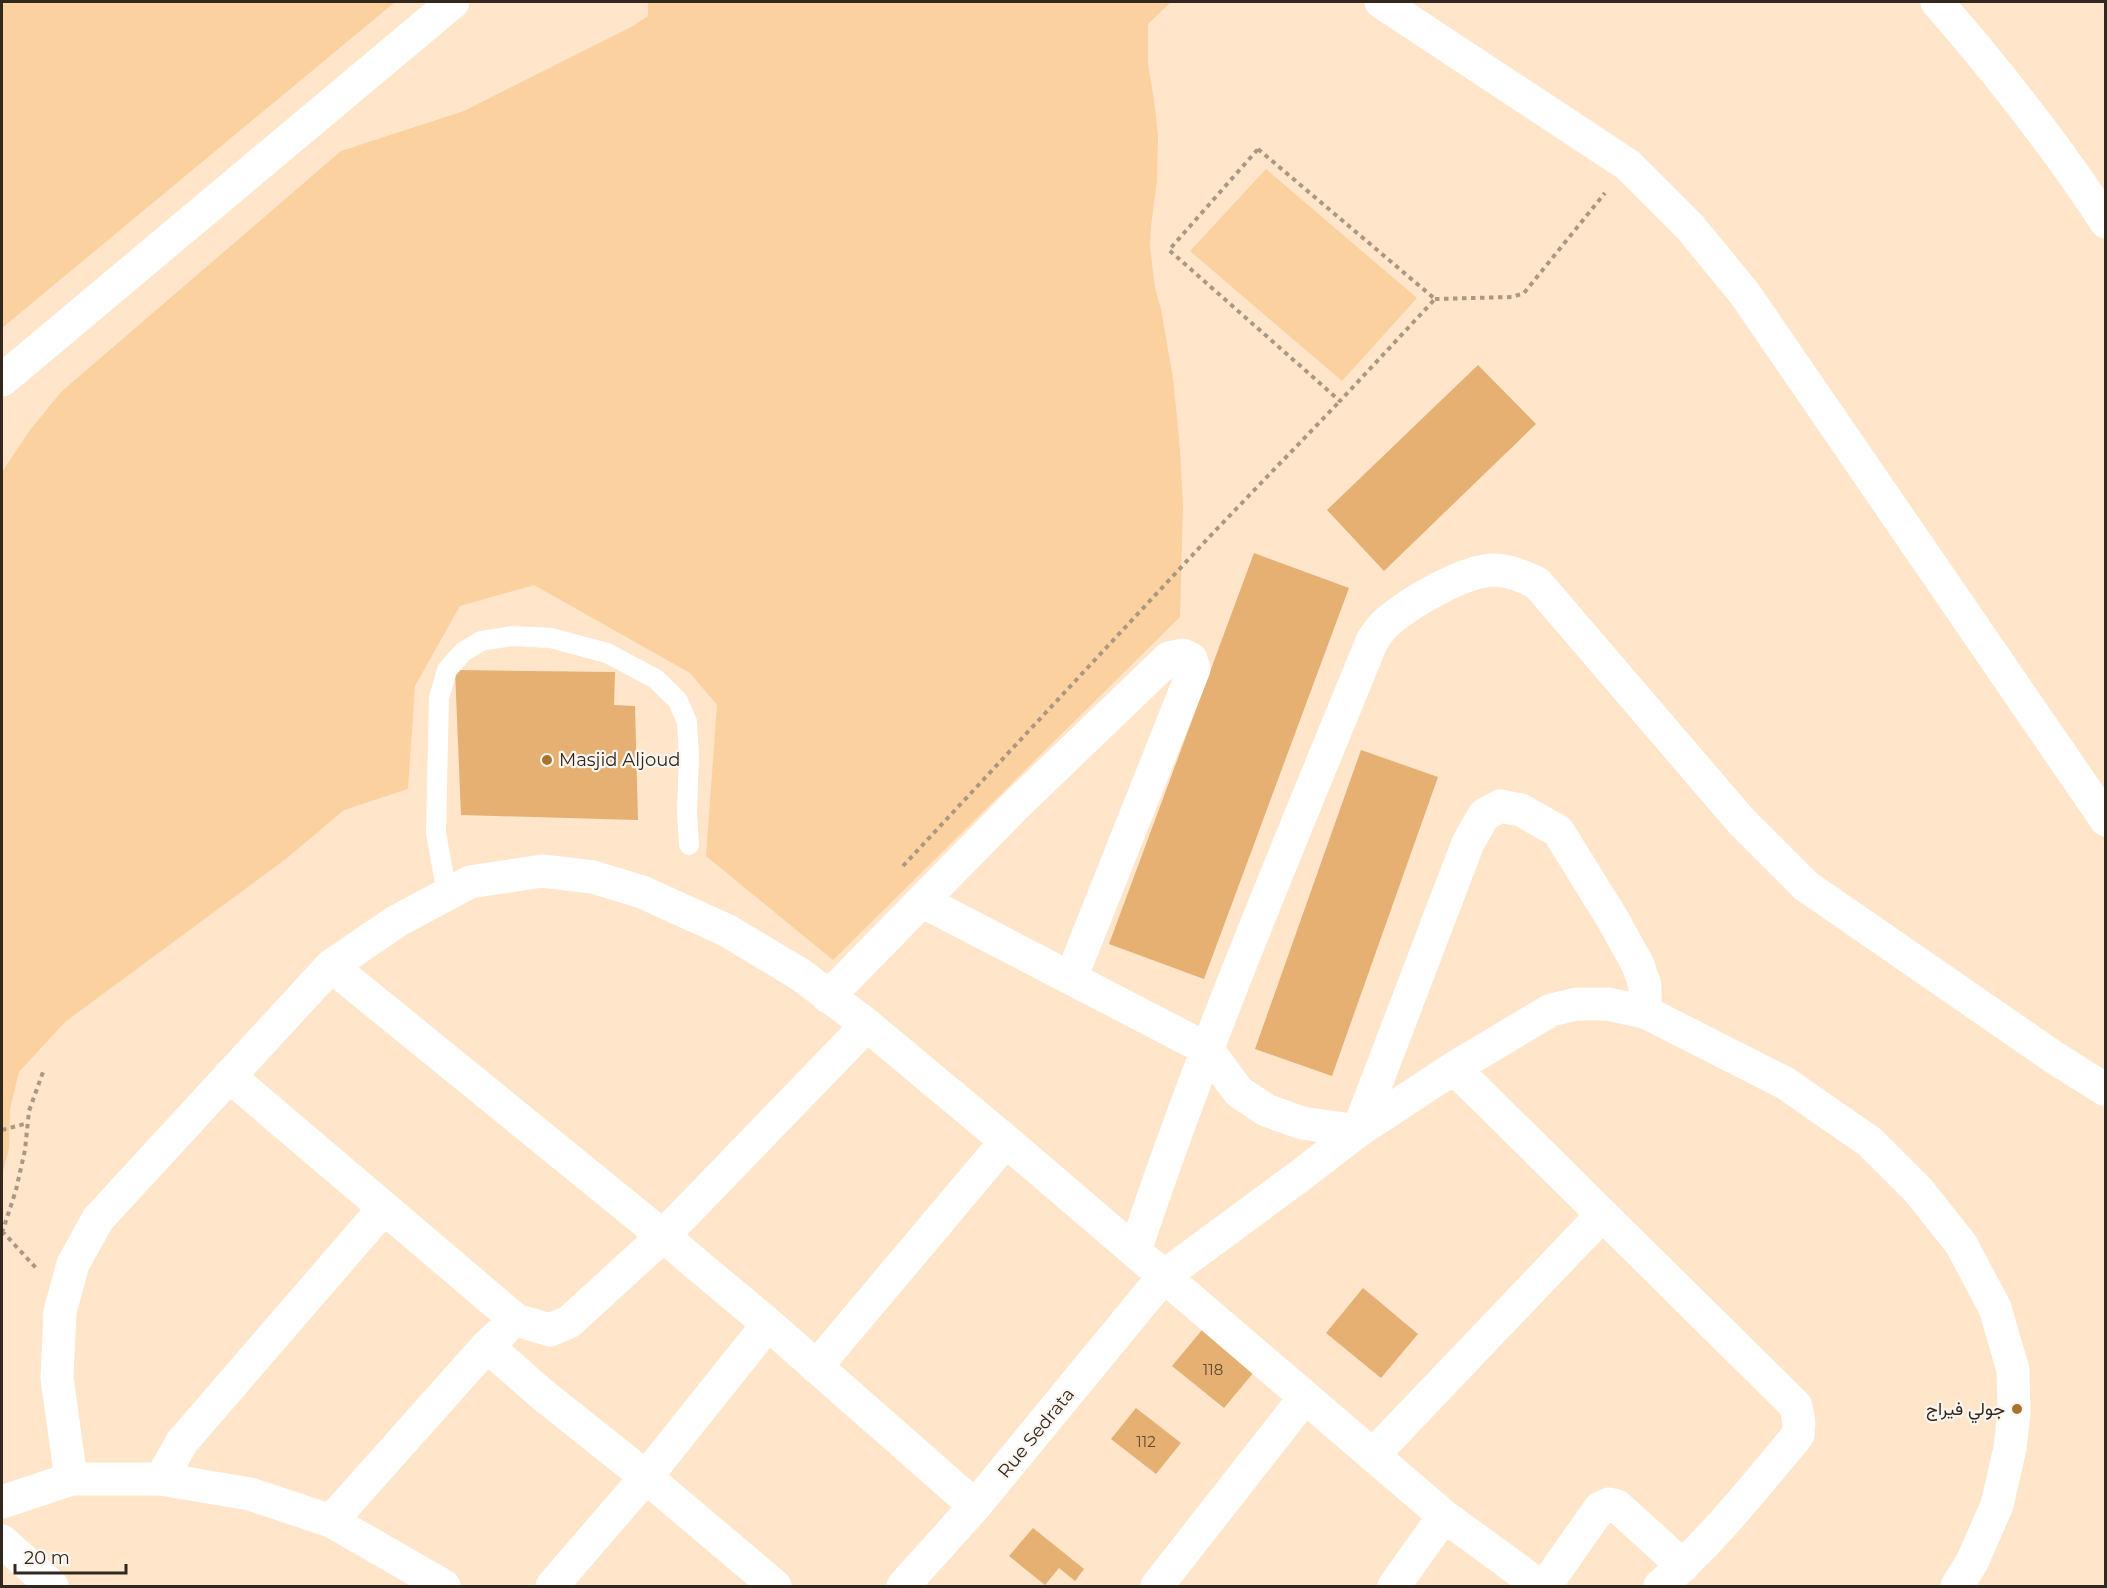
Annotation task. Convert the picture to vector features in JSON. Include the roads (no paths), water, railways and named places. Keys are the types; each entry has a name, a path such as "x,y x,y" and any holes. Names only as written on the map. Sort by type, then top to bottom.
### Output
{"street":[{"path":"2,380 453,2"},
{"path":"1381,2 1628,165 1690,227 1745,294 2106,820"},
{"path":"1937,2 1988,60 2071,168 2106,222"},
{"path":"1136,1251 1167,1156 1207,1049 1372,641 1384,625 1406,607 1469,574 1493,570 1514,572 1536,584 1741,821 1806,886 2055,1058 2106,1090"},
{"path":"828,997 1016,805 1169,658 1183,655 1191,659 1194,669 1071,978"},
{"path":"922,901 1207,1049 1239,1092 1266,1110 1302,1123 1358,1131 1468,843 1484,815 1500,806 1521,810 1558,831 1638,965 1645,986 1645,1012"},
{"path":"71,1479 57,1378 60,1312 73,1264 98,1219 331,966 398,921 470,882 542,871 593,877 642,892 726,930 801,975 867,1026 1006,1141 1444,1516 1542,1587 1599,1508 1609,1504 1617,1506 1672,1576 1730,1517 1798,1435 1798,1413 1791,1399 1454,1068"},
{"path":"331,966 768,1324 975,1506"},
{"name":"Rue Sedrata","path":"903,1587 975,1506 1164,1276 1301,1176 1358,1131 1454,1068 1551,1010 1578,1004 1607,1004 1645,1012 1785,1083 1870,1142 1918,1190 1960,1244 1995,1308 2013,1370 2014,1413 2010,1448 1997,1505 1972,1562 1957,1587"},
{"path":"230,1076 516,1320 550,1330 569,1322 663,1236 867,1026"},
{"path":"816,1367 1006,1141"},
{"path":"161,1479 182,1442 384,1208"},
{"path":"1374,1454 1602,1215"},
{"path":"331,1521 487,1346 516,1320"},
{"path":"552,1587 646,1477 768,1324"},
{"path":"487,1346 775,1587"},
{"path":"1157,1587 1305,1397"},
{"path":"2,1502 71,1479 161,1479 250,1494 331,1521 444,1587"},
{"path":"1394,1587 1444,1516"},
{"path":"2,1541 52,1587"}],"lane":[{"path":"447,894 436,833 440,698 447,670 463,652 482,641 512,636 551,638 608,653 656,679 678,701 687,722 689,845"}],"place":[{"name":"Masjid Aljoud","path":"547,760"},
{"name":"جولي فيراج","path":"2017,1409"}]}
